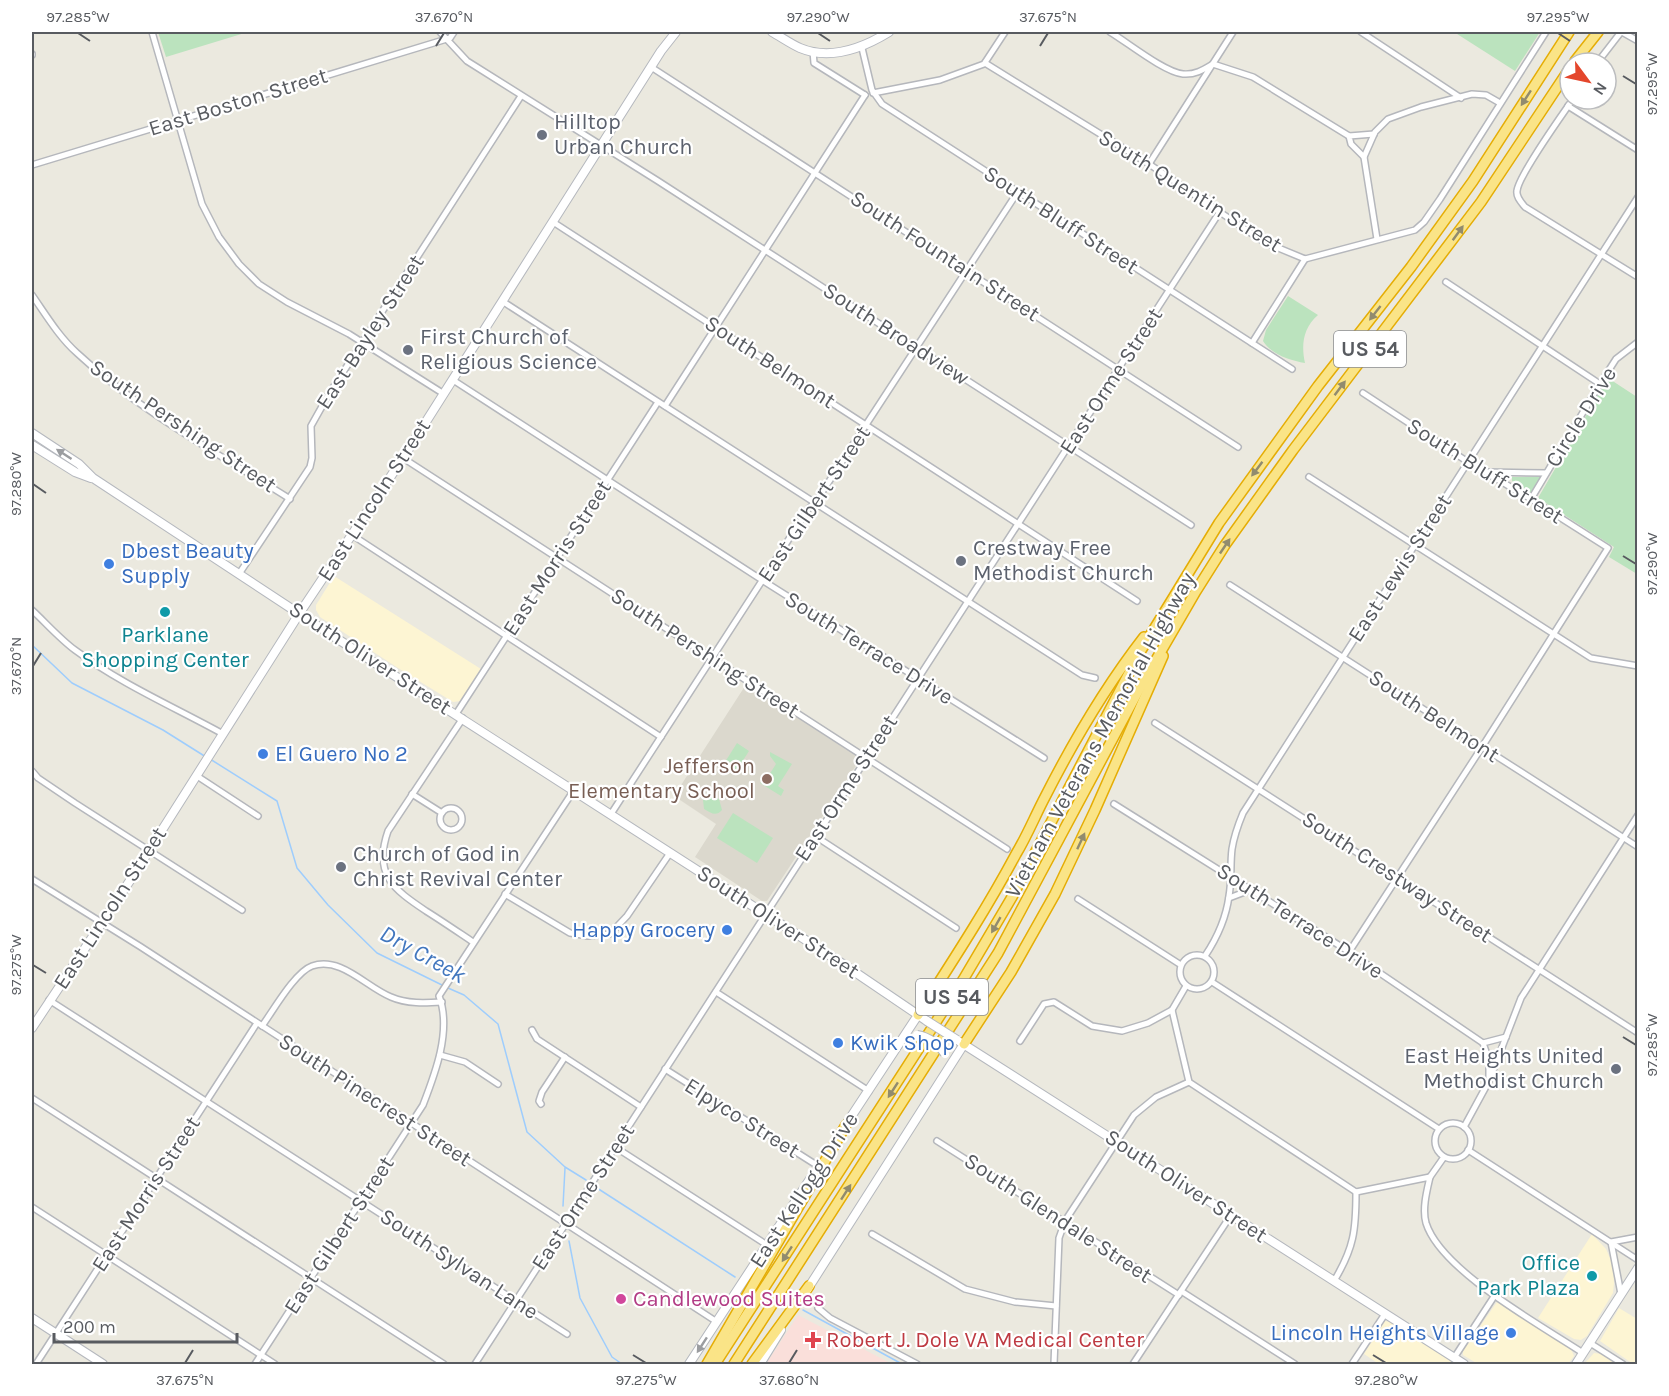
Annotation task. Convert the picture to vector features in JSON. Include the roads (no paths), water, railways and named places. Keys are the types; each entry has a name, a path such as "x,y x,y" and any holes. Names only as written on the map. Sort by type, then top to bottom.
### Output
{"highway":[{"name":"Vietnam Veterans Memorial Highway","path":"715,1365 969,972 1012,897 1162,614 1219,524 1249,479 1473,181 1569,32"},
{"name":"Vietnam Veterans Memorial Highway","path":"1581,51 1593,32"},
{"path":"1583,51 1598,32"},
{"name":"Vietnam Veterans Memorial Highway","path":"734,1365 998,953 1142,684 1225,545 1481,202 1558,86"},
{"path":"918,1015 987,908 1045,797 1108,688 1129,656 1162,614"},
{"path":"961,1042 1023,952 1066,872 1154,680 1172,631"},
{"path":"707,1365 846,1125"},
{"path":"752,1365 809,1286"}],"main road":[{"name":"East Lincoln Street","path":"32,1028 149,851 453,380 651,67 676,32"},
{"path":"772,32 801,49 829,54 862,48 889,32"},
{"name":"South Oliver Street","path":"32,433 80,464 93,478 300,614 927,1021 1464,1365"},
{"name":"South Oliver Street","path":"32,445 75,472 93,478"},
{"name":"East Kellogg Drive","path":"689,1365 918,1015"},
{"path":"901,1042 917,1035 928,1038 945,1054 946,1073"},
{"path":"760,1365 946,1073 961,1042"},
{"path":"1576,1365 1638,1268"},
{"path":"32,1318 103,1365"}],"street":[{"path":"152,32 202,204 219,237 239,264 259,284 287,302 362,342 444,394"},
{"name":"South Broadview","path":"440,32 467,61 602,145 1191,525"},
{"path":"445,39 450,38 454,32"},
{"path":"665,406 866,95 940,80 986,63 1005,32"},
{"path":"1110,32 1164,67 1182,74 1199,72 1213,64 1253,77 1349,136 1374,134"},
{"path":"1149,164 1233,32"},
{"path":"1361,32 1461,98"},
{"path":"1377,239 1364,157 1374,134 1388,119 1472,93 1486,95 1500,103 1546,32"},
{"path":"1606,51 1621,32 1638,41"},
{"name":"East Boston Street","path":"32,165 445,39"},
{"path":"862,48 874,93"},
{"path":"813,51 814,63 866,95"},
{"name":"South Quentin Street","path":"986,63 1149,164 1264,242 1305,259 1416,230 1429,214 1500,103"},
{"name":"South Fountain Street","path":"651,67 1238,447"},
{"name":"South Bluff Street","path":"874,93 882,104 1292,369"},
{"name":"East Bayley Street","path":"239,574 310,468 311,426 362,342 521,96"},
{"path":"1565,111 1525,172 1517,188 1518,198 1525,207 1638,277"},
{"path":"1576,111 1638,150"},
{"path":"1349,136 1351,144 1364,157"},
{"name":"East Gilbert Street","path":"610,814 1017,193"},
{"name":"East Lewis Street","path":"1205,956 1221,929 1229,898 1235,832 1243,813 1638,197"},
{"name":"East Orme Street","path":"475,1365 1219,213"},
{"name":"South Belmont","path":"553,222 1137,601"},
{"path":"1252,343 1305,259"},
{"path":"1446,282 1600,384"},
{"name":"South Pershing Street","path":"32,295 75,351 108,380 176,427 290,499"},
{"path":"502,301 1082,675 1095,678"},
{"name":"Circle Drive","path":"1531,499 1616,359 1638,342"},
{"name":"South Terrace Drive","path":"453,380 762,580 1044,758"},
{"name":"South Bluff Street","path":"1364,393 1468,462 1608,548 1554,634"},
{"name":"East Morris Street","path":"473,942 404,896 393,886 383,861 384,842 388,831 507,636 658,402"},
{"name":"South Pershing Street","path":"403,458 1007,849"},
{"path":"1485,472 1546,473"},
{"path":"1309,477 1591,658 1637,664"},
{"path":"352,535 661,737"},
{"name":"South Belmont","path":"1230,585 1638,847"},
{"path":"32,610 73,649 99,666 137,689 223,734"},
{"path":"1349,952 1554,634"},
{"name":"South Crestway Street","path":"1155,723 1638,1033"},
{"path":"32,771 38,778 75,803 242,910"},
{"path":"197,776 258,816"},
{"name":"East Gilbert Street","path":"255,1365 423,1105 440,1055 443,1011 439,996 574,790"},
{"path":"412,794 442,813"},
{"name":"South Terrace Drive","path":"1114,804 1349,952 1483,1043"},
{"path":"449,807 456,808 462,816 460,825 452,830 446,828 440,821 442,813 449,807"},
{"path":"1464,1127 1489,1081 1521,998 1638,815"},
{"path":"815,836 956,928"},
{"path":"505,894 570,933 588,936 610,934 627,916 670,853"},
{"name":"South Pinecrest Street","path":"32,879 141,947 717,1322"},
{"path":"1229,898 1250,890"},
{"path":"1078,899 1181,964"},
{"path":"1193,955 1205,956 1213,966 1212,982 1197,989 1186,986 1180,976 1181,964 1193,955"},
{"name":"East Morris Street","path":"36,1365 206,1101 293,981 311,966 337,965 392,998 416,1003 442,1002"},
{"path":"1212,982 1439,1128"},
{"path":"1020,1041 1044,1004 1049,1002 1053,1002 1092,1026 1108,1030 1122,1030 1148,1023 1172,1010 1186,986"},
{"path":"716,992 869,1091"},
{"name":"South Sylvan Lane","path":"49,1000 567,1334"},
{"path":"1172,1010 1189,1082 1356,1192 1430,1177"},
{"path":"532,1030 537,1039 641,1107"},
{"path":"1489,1081 1489,1060 1483,1043 1506,1037"},
{"path":"440,1055 465,1062 498,1084"},
{"path":"541,1104 539,1101 542,1092 564,1057"},
{"name":"Elpyco Street","path":"665,1070 818,1167"},
{"path":"1054,1365 1059,1238 1065,1221 1134,1115 1156,1097 1189,1082"},
{"path":"32,1098 444,1365"},
{"path":"1452,1123 1464,1127 1471,1139 1468,1150 1462,1157 1456,1159 1444,1157 1435,1144 1439,1128 1452,1123"},
{"name":"South Glendale Street","path":"937,1141 1294,1365"},
{"path":"615,1147 767,1245"},
{"path":"1468,1150 1638,1260"},
{"path":"1444,1157 1430,1177 1426,1196 1426,1222 1440,1250 1476,1282 1583,1353"},
{"path":"1334,1281 1348,1258 1353,1240 1356,1192"},
{"path":"32,1207 275,1365"},
{"path":"1133,1365 1231,1215"},
{"path":"872,1234 965,1289 1016,1302 1056,1306"},
{"path":"1611,1242 1638,1237"},
{"path":"1611,1242 1621,1294"},
{"path":"1454,1358 1495,1295"},
{"path":"818,1308 830,1318 917,1365"},
{"path":"1352,1365 1385,1314"},
{"path":"1590,1343 1623,1365"}],"waterway":[{"name":"Dry Creek","path":"32,645 72,683 163,730 206,757"},
{"name":"Dry Creek","path":"210,759 277,801 297,868 328,905 377,953 444,986"},
{"name":"Dry Creek","path":"448,988 464,995 498,1024 527,1132 565,1167 586,1180"},
{"name":"Dry Creek","path":"563,1206 565,1168"},
{"path":"597,1188 735,1277"},
{"name":"Dry Creek","path":"569,1241 580,1298 612,1357 622,1364"},
{"path":"803,1310 902,1364"}],"place":[{"name":"Hilltop Urban Church","path":"542,135"},
{"name":"First Church of Religious Science","path":"408,350"},
{"name":"Crestway Free Methodist Church","path":"961,561"},
{"name":"Dbest Beauty Supply","path":"109,564"},
{"name":"Parklane Shopping Center","path":"165,612"},
{"name":"El Guero No 2","path":"263,754"},
{"name":"Jefferson Elementary School","path":"767,779"},
{"name":"Church of God in Christ Revival Center","path":"341,867"},
{"name":"Happy Grocery","path":"727,930"},
{"name":"Kwik Shop","path":"838,1043"},
{"name":"East Heights United Methodist Church","path":"1616,1069"},
{"name":"Office Park Plaza","path":"1592,1276"},
{"name":"Candlewood Suites","path":"621,1299"},
{"name":"Lincoln Heights Village","path":"1511,1333"},
{"name":"Robert J. Dole VA Medical Center","path":"813,1340"}]}
